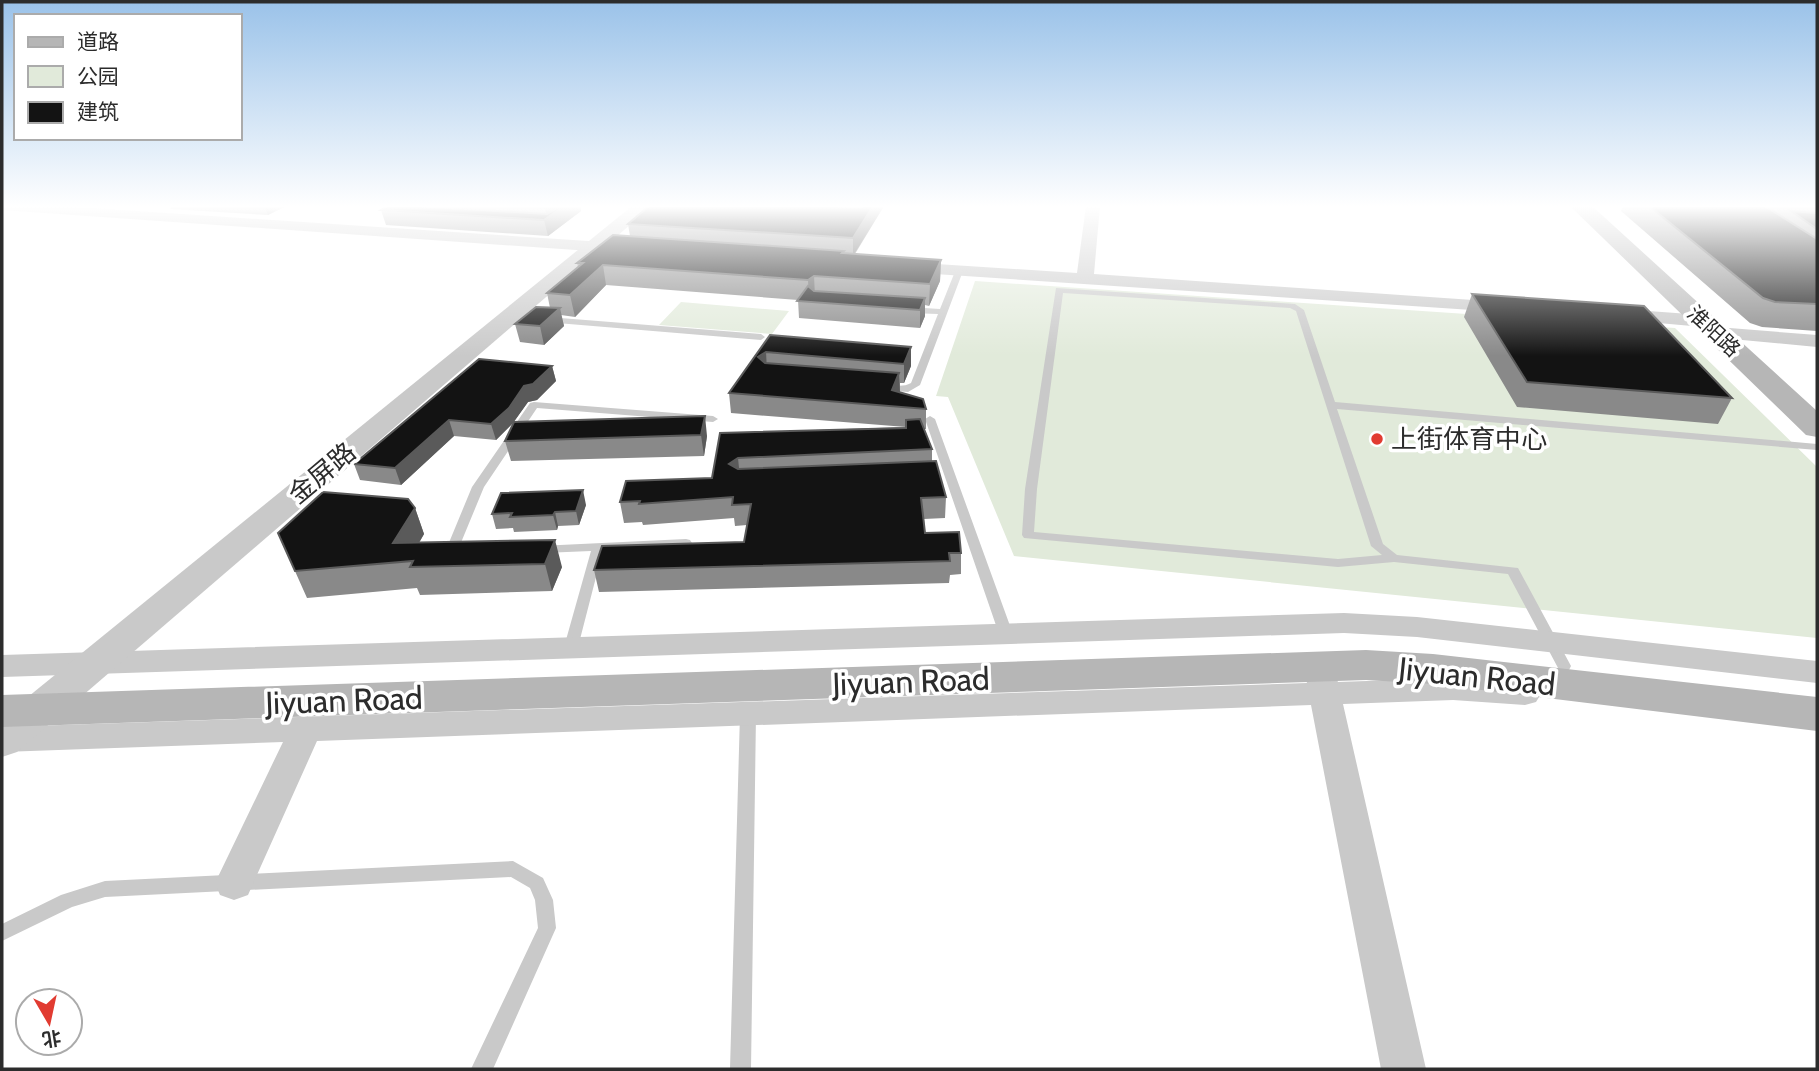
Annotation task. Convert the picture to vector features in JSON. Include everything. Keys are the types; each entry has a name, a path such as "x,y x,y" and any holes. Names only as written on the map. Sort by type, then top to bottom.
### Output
{"main road":[{"name":"淮阳路","path":"1636,256 1718,330 1817,410"},
{"name":"淮阳路","path":"1643,256 1817,428"},
{"name":"Jiyuan Road","path":"40,692 1356,646 1426,650 1817,695"},
{"name":"Jiyuan Road","path":"40,692 1321,680 1366,665 1433,669 1817,715"}],"street":[{"name":"金屏路","path":"2,740 40,692 524,318 584,256"},
{"path":"1084,279 1087,256"},
{"path":"891,266 1524,309"},
{"path":"1607,314 1817,341"},
{"path":"2,666 40,692 571,648 1379,624 1817,672"},
{"path":"1321,680 1404,1069"},
{"path":"2,740 748,714 1321,680 1492,691 1817,729"},
{"path":"234,883 306,729"}],"lane":[{"path":"872,387 908,389 915,385 959,271"},
{"path":"1394,558 1377,546 1300,310 1292,306 1059,290 1027,536 1338,563 1394,558 1513,571 1564,666"},
{"path":"892,308 943,312"},
{"path":"524,318 761,337"},
{"path":"911,359 925,360"},
{"path":"472,553 454,549 454,545 478,487 534,405 713,419"},
{"path":"1331,405 1817,447"},
{"path":"930,419 1006,634"},
{"path":"936,474 950,474"},
{"path":"528,550 686,543"},
{"path":"571,648 598,547"},
{"path":"740,1069 748,714"},
{"path":"2,933 68,901 105,889 513,869 537,883 544,900 547,928 482,1069"}],"green space":[{"name":"上街体育中心","path":"975,281 1675,328 1817,467 1817,638 1014,556 948,397 936,396"},
{"path":"681,302 789,311 772,334 659,325"}],"building":[{"path":"586,256 884,256 941,260 930,284 814,276 808,280 603,265 570,295 547,293 583,263 577,263"},
{"path":"1711,256 1817,256 1817,304 1775,302 1763,298"},
{"path":"808,286 814,291 925,298 920,310 797,301"},
{"path":"1472,294 1644,306 1732,398 1527,382"},
{"path":"536,307 560,308 540,326 515,324"},
{"path":"770,335 911,347 904,364 766,352 758,357 765,363 899,373 892,390 923,399 926,409 729,393"},
{"path":"479,359 552,366 533,384 524,386 509,408 491,424 449,420 395,468 354,464"},
{"path":"705,416 701,435 505,441 514,422"},
{"path":"920,419 932,449 738,458 729,464 738,469 936,461 946,497 921,498 925,533 959,532 961,553 949,553 950,561 594,570 602,546 744,542 751,504 732,505 733,497 639,504 640,501 620,502 626,481 712,478 720,433 906,428 906,420"},
{"path":"583,490 576,511 510,517 512,513 492,514 501,493"},
{"path":"323,492 408,499 415,508 393,543 555,540 545,564 410,567 413,561 295,571 278,533"}],"place":[{"name":"上街体育中心","path":"1377,439"}]}
